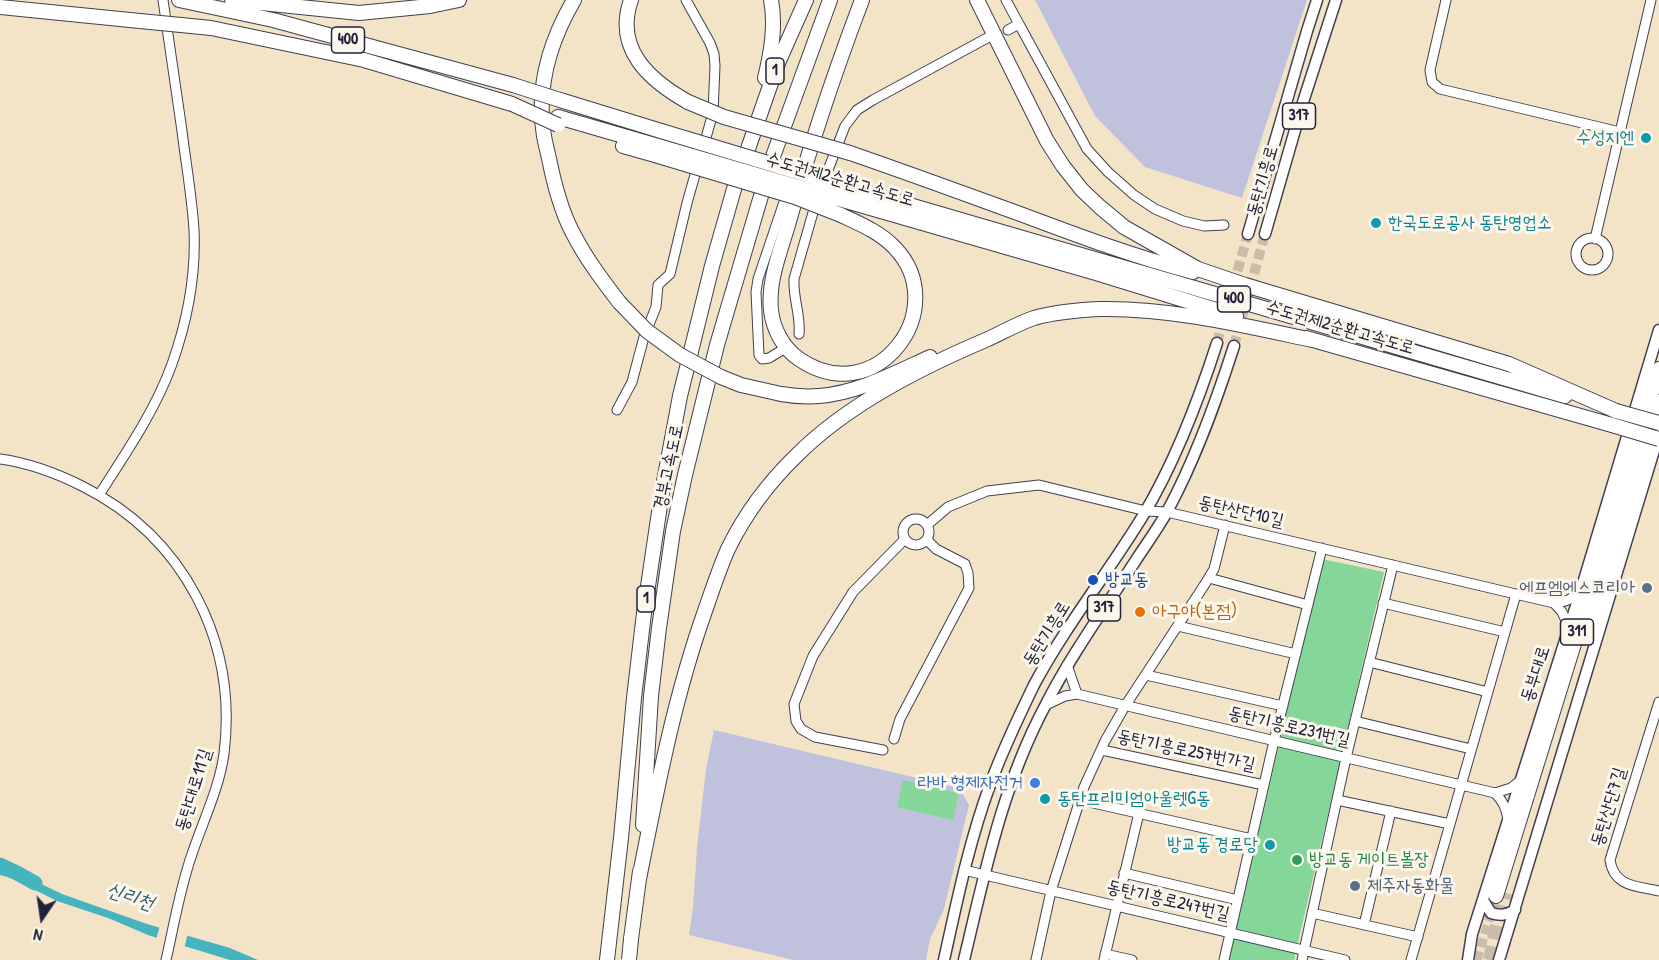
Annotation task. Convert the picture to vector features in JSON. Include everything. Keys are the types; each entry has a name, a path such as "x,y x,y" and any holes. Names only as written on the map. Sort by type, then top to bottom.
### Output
{"highway":[{"name":"수도권제2순환고속도로","path":"180,0 273,20 513,85 851,188 1659,423"},
{"path":"232,0 359,13 430,6 459,0"},
{"path":"574,0 554,39 547,60 542,98 543,135 556,189 574,236 597,273 619,302 646,331 680,355 721,377 741,385 781,394 821,396 845,391 893,374 942,352 1034,318 1099,309 1148,310 1312,339"},
{"path":"631,0 627,32 635,55 659,84 688,102 724,117 850,153 1159,263 1245,285 1499,360 1616,411"},
{"path":"749,144 773,33 774,13 771,0"},
{"name":"경부고속도로","path":"607,960 634,698 653,546 680,396 712,266 734,189 778,63 806,0"},
{"name":"경부고속도로","path":"628,960 639,879 651,696 673,531 717,345 771,162 830,0"},
{"path":"656,151 795,197 841,215 879,234 895,248 907,263 915,293 914,315 904,339 893,354 883,362 855,373 832,373 810,367 793,355 775,331 771,308 774,276 793,207 832,80 862,0"},
{"path":"977,0 1047,141 1082,190 1124,227 1198,269 1245,285"},
{"name":"400","path":"0,8 211,28 364,60 512,104 558,121 572,130 656,151"},
{"name":"수도권제2순환고속도로","path":"656,151 846,201 1096,273 1312,339 1612,425 1659,436"},
{"path":"639,879 662,765 693,644 728,551 756,502 797,454 842,417 946,357 1034,318"},
{"name":"동부대로","path":"1495,896 1659,369"},
{"name":"동부대로","path":"1495,896 1659,402"}],"main road":[{"name":"동탄기흥로","path":"1248,234 1317,0"},
{"name":"동탄기흥로","path":"1265,234 1304,99 1336,0"},
{"name":"동부대로","path":"1468,960 1472,934 1495,896 1508,822 1659,330"},
{"name":"동탄기흥로","path":"944,960 964,870 989,786 1018,717 1054,651 1146,511 1191,419 1217,343"},
{"name":"동탄기흥로","path":"964,960 994,834 1010,784 1044,706 1067,664 1167,512 1197,450 1234,346"},
{"path":"1499,960 1659,436"},
{"path":"1495,896 1491,913 1505,915 1515,910"}],"street":[{"path":"99,495 148,416 164,383 182,333 188,302 194,231 164,0"},
{"path":"617,410 632,382 644,337 656,307 658,285 670,274 687,203 713,113 716,66 714,54 710,42 686,0"},
{"path":"1006,0 1087,148 1108,172 1134,195 1155,209 1183,221 1203,226 1224,225"},
{"path":"1446,0 1430,70 1432,82 1440,89 1620,132"},
{"path":"1595,239 1651,0"},
{"path":"1008,30 1019,24"},
{"path":"799,333 800,323 793,292 794,279 813,211 845,126 857,110 873,100 987,38"},
{"path":"784,202 758,279 756,292 759,355 762,358 769,358 784,349"},
{"name":"동탄대로11길","path":"0,459 42,469 65,478 99,495 144,529 159,543 192,587 205,612 219,653 226,699 223,757 213,796 183,884 166,960"},
{"name":"동탄산단10길","path":"927,525 948,507 987,491 1039,485 1146,511 1167,512 1225,525 1554,603"},
{"path":"920,519 927,525 930,532 927,540 920,545 912,544 905,539 903,530 907,522 920,519"},
{"name":"동탄기흥로257번가길","path":"1036,960 1051,891 1080,800 1125,706 1214,569 1225,525"},
{"path":"883,750 815,737 801,729 796,721 794,704 813,656 853,592 905,539"},
{"path":"894,739 900,719 969,588 965,564 936,549 927,540"},
{"path":"1224,960 1274,741 1322,548"},
{"path":"1303,955 1346,758 1392,565"},
{"path":"1209,578 1308,604"},
{"path":"1554,603 1573,598 1581,590"},
{"path":"1411,960 1516,594"},
{"path":"1383,603 1505,632"},
{"path":"1554,603 1562,612 1569,627"},
{"path":"1178,626 1296,654"},
{"path":"1369,662 1488,692"},
{"path":"1044,706 1054,699 1077,694 1067,664"},
{"path":"1146,675 1283,706"},
{"name":"동탄기흥로231번길","path":"1077,694 1495,793"},
{"name":"동탄산단7길","path":"1659,702 1610,860 1611,870 1616,878 1627,884 1659,891"},
{"path":"1355,721 1472,749"},
{"name":"동탄기흥로257번가길","path":"1102,750 1264,785"},
{"path":"1508,822 1503,801 1495,793 1511,788 1521,780"},
{"path":"1080,800 1252,839"},
{"path":"1337,800 1450,824"},
{"path":"1364,925 1391,811"},
{"path":"1132,960 1105,957 1138,813"},
{"name":"동탄기흥로247번길","path":"964,870 1230,933 1303,955 1345,960"},
{"path":"1124,873 1238,900"},
{"path":"1312,913 1418,937"}],"shaded area":[{"path":"1035,0 1307,0 1242,198 1145,167 1095,116"},
{"path":"714,730 959,788 969,805 944,909 930,939 926,960 794,960 689,935 706,769"}],"green space":[{"path":"1322,559 1384,572 1294,960 1229,960"},
{"path":"903,780 959,793 953,820 897,807"}],"water":[{"path":"0,867 16,872 62,894 147,924 230,948 258,960 230,960 148,935 108,918 57,901 11,878 0,875"}],"pier":[{"path":"160,925 188,933 184,949 156,940"}],"waterway":[{"name":"신리천","path":"0,865 35,883"}],"tunnel":[{"path":"1217,343 1248,234"},
{"path":"1234,346 1265,234"},
{"path":"1490,960 1506,893"},
{"path":"1477,960 1496,896"}],"place":[{"name":"수성지엔","path":"1646,138"},
{"name":"한국도로공사 동탄영업소","path":"1376,223"},
{"name":"방교동","path":"1093,580"},
{"name":"에프엠에스코리아","path":"1647,588"},
{"name":"아구야(본점)","path":"1140,612"},
{"name":"라바 형제자전거","path":"1035,783"},
{"name":"동탄프리미엄아울렛G동","path":"1045,799"},
{"name":"방교동 경로당","path":"1270,845"},
{"name":"방교동 게이트볼장","path":"1297,860"},
{"name":"제주자동화물","path":"1355,886"}]}
